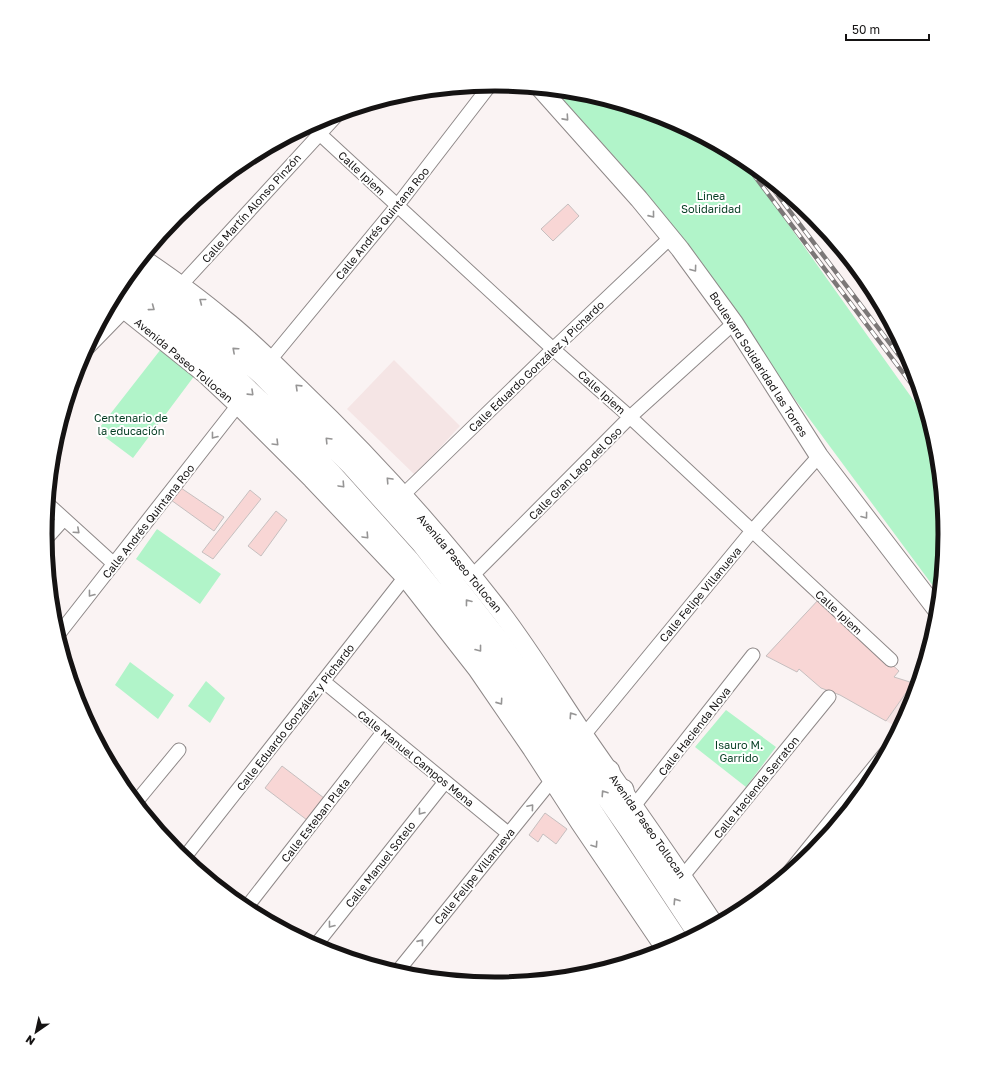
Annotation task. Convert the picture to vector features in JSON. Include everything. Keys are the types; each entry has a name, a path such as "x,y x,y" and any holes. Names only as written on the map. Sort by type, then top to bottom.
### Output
{"highway":[{"name":"Avenida Paseo Tollocan","path":"136,276 221,338 262,374 351,464 427,549 579,741 630,830 695,929"},
{"name":"Avenida Paseo Tollocan","path":"125,291 150,306 234,377 283,424 331,474 409,560 480,650 524,710 676,938"},
{"path":"524,710 532,749"},
{"path":"579,741 610,771"},
{"path":"629,798 630,830"},
{"path":"568,804 602,826"}],"main road":[{"name":"Boulevard Solidaridad las Torres","path":"546,94 639,199 670,238 734,324 819,456 932,603"},
{"name":"Avenida Paseo Tollocan","path":"146,261 181,285 226,320 270,360 339,427 403,495 472,576 521,639 579,741"},
{"name":"Avenida Paseo Tollocan","path":"118,306 205,374 238,405 312,479 405,576 477,668 662,944"},
{"name":"Avenida Paseo Tollocan","path":"610,771 683,876 712,920"}],"street":[{"name":"Calle Andrés Quintana Roo","path":"270,360 397,206 485,91"},
{"name":"Calle Ipiem","path":"315,129 553,349 630,417 891,660"},
{"name":"Calle Martín Alonso Pinzón","path":"181,285 314,130"},
{"name":"Calle Eduardo González y Pichardo","path":"403,495 670,238"},
{"path":"105,323 118,306"},
{"name":"Calle Gran Lago del Oso","path":"472,576 630,417 734,324"},
{"name":"Calle Andrés Quintana Roo","path":"63,630 238,405"},
{"name":"Calle Felipe Villanueva","path":"579,741 752,531 819,456"},
{"path":"53,509 114,564"},
{"path":"52,533 64,520"},
{"name":"Calle Eduardo González y Pichardo","path":"188,853 405,576"},
{"name":"Calle Hacienda Nova","path":"629,798 753,655"},
{"name":"Calle Manuel Campos Mena","path":"323,681 509,834"},
{"name":"Calle Hacienda Serraton","path":"683,876 828,697"},
{"name":"Calle Esteban Plata","path":"250,903 384,731"},
{"path":"140,798 179,750"},
{"name":"Calle Felipe Villanueva","path":"402,966 552,780"},
{"name":"Calle Manuel Sotelo","path":"319,940 445,782"},
{"path":"823,832 848,801"}],"shaded area":[{"path":"394,360 460,426 415,475 347,409"},
{"path":"910,687 894,725 886,721"}],"green space":[{"name":"Linea Solidaridad","path":"560,96 610,106 665,125 716,150 752,174 920,409 929,448 937,505 938,534 934,588 621,164"},
{"name":"Centenario de la educación","path":"161,349 195,375 133,458 97,431"},
{"path":"157,529 221,574 200,604 136,559"},
{"path":"130,662 174,695 158,719 115,685"},
{"path":"206,681 225,698 210,723 188,706"},
{"name":"Isauro M. Garrido","path":"726,710 776,747 746,787 695,747"}],"building":[{"path":"568,204 579,216 553,241 541,229"},
{"path":"181,488 224,517 214,531 171,500"},
{"path":"250,490 261,499 213,559 202,552"},
{"path":"276,511 287,520 261,556 248,546"},
{"path":"820,598 899,671 894,677 912,683 910,687 886,721 840,695 821,688 799,669 797,672 766,656"},
{"path":"282,766 324,798 307,820 265,788"},
{"path":"545,813 567,829 556,844 543,834 538,842 529,835"}],"railway":[{"path":"754,175 911,383"},
{"path":"774,191 902,359"}]}
